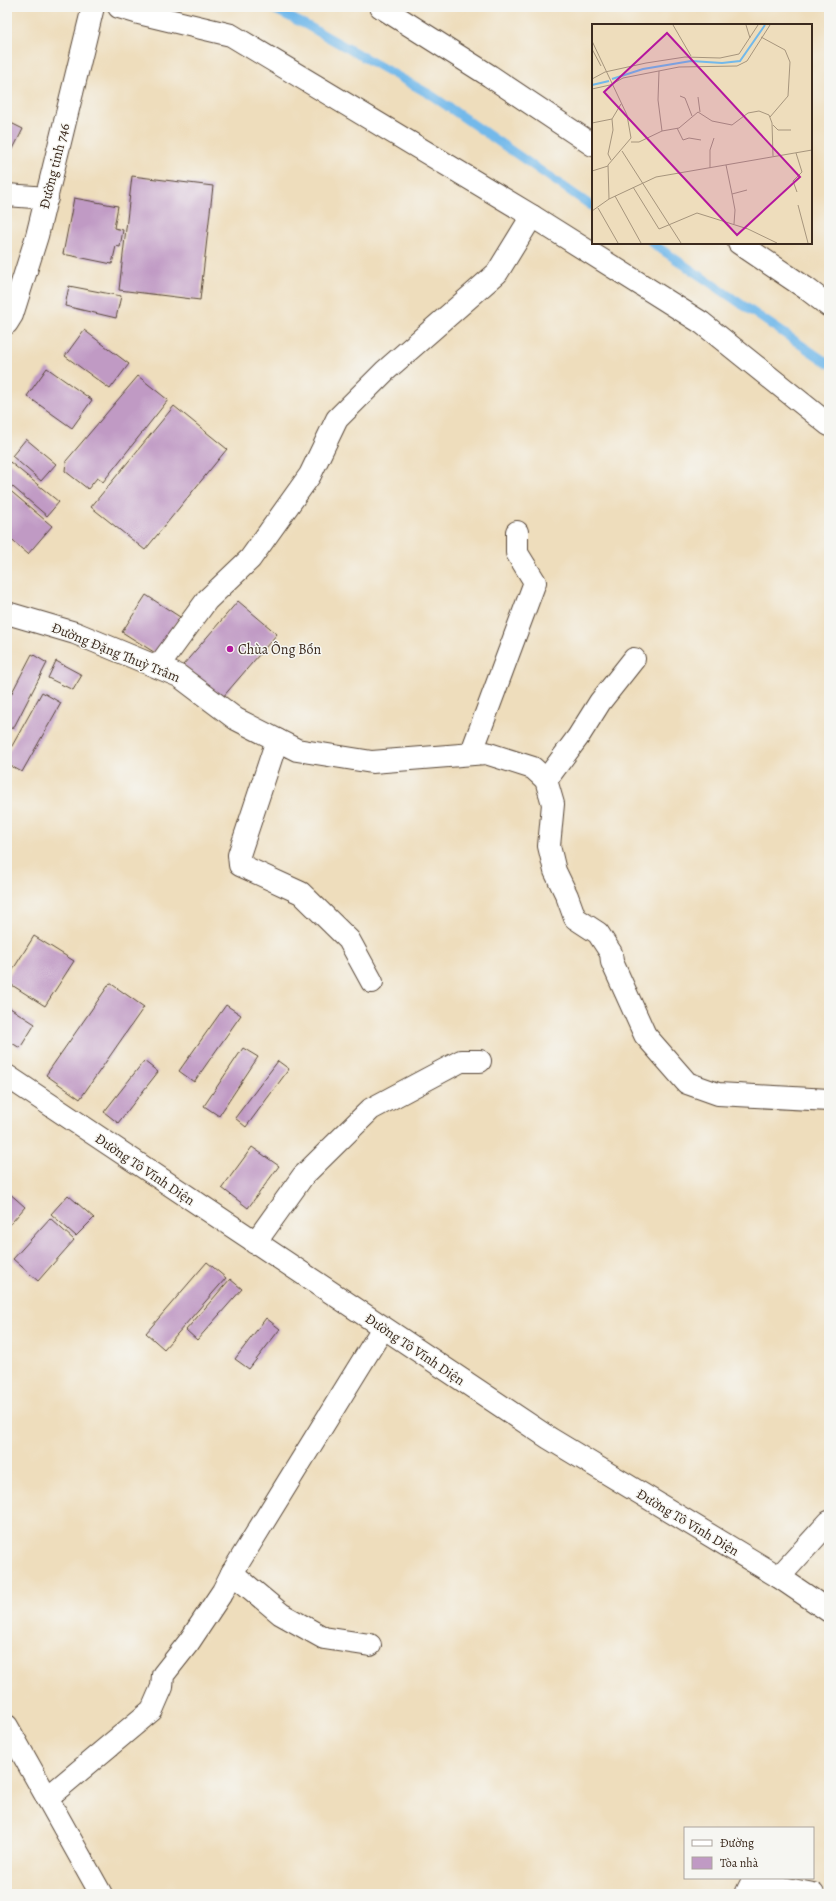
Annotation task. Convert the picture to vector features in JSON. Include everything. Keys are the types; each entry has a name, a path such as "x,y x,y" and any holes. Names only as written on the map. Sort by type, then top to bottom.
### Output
{"street":[{"name":"Đường tỉnh 746","path":"7,323 12,315 37,236 93,7"},
{"path":"119,7 139,14 231,35 532,216 702,323 829,425"},
{"path":"381,7 490,76 592,144"},
{"path":"7,196 47,198"},
{"path":"158,667 207,600 250,558 310,474 336,419 385,371 497,273 532,216"},
{"path":"740,244 807,289 829,306"},
{"path":"471,754 534,582 517,553 517,532"},
{"name":"Đường Đặng Thuỳ Trâm","path":"7,613 75,633 180,676 236,719 297,750 372,762 486,753 533,768 546,780"},
{"path":"634,659 600,702 578,736 546,780 553,804 549,846 555,872 568,896 575,918 598,933 611,953 612,962 645,1035 687,1083 718,1094 829,1100"},
{"path":"278,740 241,847 239,855 240,865 301,893 349,940 372,982"},
{"path":"255,1243 303,1176 371,1109 462,1061 480,1061"},
{"name":"Đường Tô Vĩnh Diện","path":"7,1076 549,1438 779,1578 829,1611"},
{"path":"47,1798 152,1710 162,1687 163,1675 189,1642 223,1591 232,1573 383,1328"},
{"path":"779,1578 829,1522"},
{"path":"232,1573 281,1614 324,1638 370,1645"},
{"path":"7,1726 101,1894"},
{"path":"746,1894 752,1882 813,1894"}],"building":[{"path":"7,121 23,129 13,149 7,145"},
{"path":"132,176 213,186 200,300 119,290"},
{"path":"74,198 118,206 114,228 123,230 120,247 116,246 112,264 63,254"},
{"path":"69,286 121,296 116,318 65,306"},
{"path":"84,330 129,364 110,389 65,356"},
{"path":"47,368 92,400 72,428 27,396"},
{"path":"138,376 168,400 103,482 97,478 88,489 65,471 66,461"},
{"path":"174,406 227,449 145,550 91,507"},
{"path":"26,439 56,464 41,481 12,456"},
{"path":"10,462 59,502 47,516 7,482 7,466"},
{"path":"7,488 52,526 28,554 7,536"},
{"path":"146,595 180,617 157,654 122,632"},
{"name":"Chùa Ông Bổn","path":"238,601 277,634 222,698 183,665"},
{"path":"32,654 47,663 13,729 7,726 7,702"},
{"path":"56,661 82,675 73,690 48,678"},
{"path":"7,680 11,681 7,689"},
{"path":"42,692 61,703 22,772 7,764 7,755"},
{"path":"34,936 74,961 45,1006 7,982 7,979"},
{"path":"110,983 144,1007 80,1099 46,1075"},
{"path":"226,1005 241,1015 194,1082 179,1071"},
{"path":"7,1006 35,1024 20,1048 7,1040"},
{"path":"243,1048 258,1057 219,1116 204,1106"},
{"path":"144,1061 158,1072 118,1123 104,1112"},
{"path":"278,1061 289,1069 246,1127 235,1118"},
{"path":"252,1147 279,1166 248,1208 222,1188"},
{"path":"7,1191 25,1207 7,1228"},
{"path":"68,1195 94,1218 76,1236 51,1214"},
{"path":"50,1218 74,1240 38,1281 13,1259"},
{"path":"207,1262 226,1278 164,1349 146,1333"},
{"path":"230,1279 242,1289 197,1340 186,1330"},
{"path":"266,1318 280,1329 249,1369 235,1359"}],"waterway":[{"path":"269,7 308,26 431,95 592,206"},
{"path":"653,244 829,364"}],"place":[{"name":"Chùa Ông Bổn","path":"230,649"}]}
